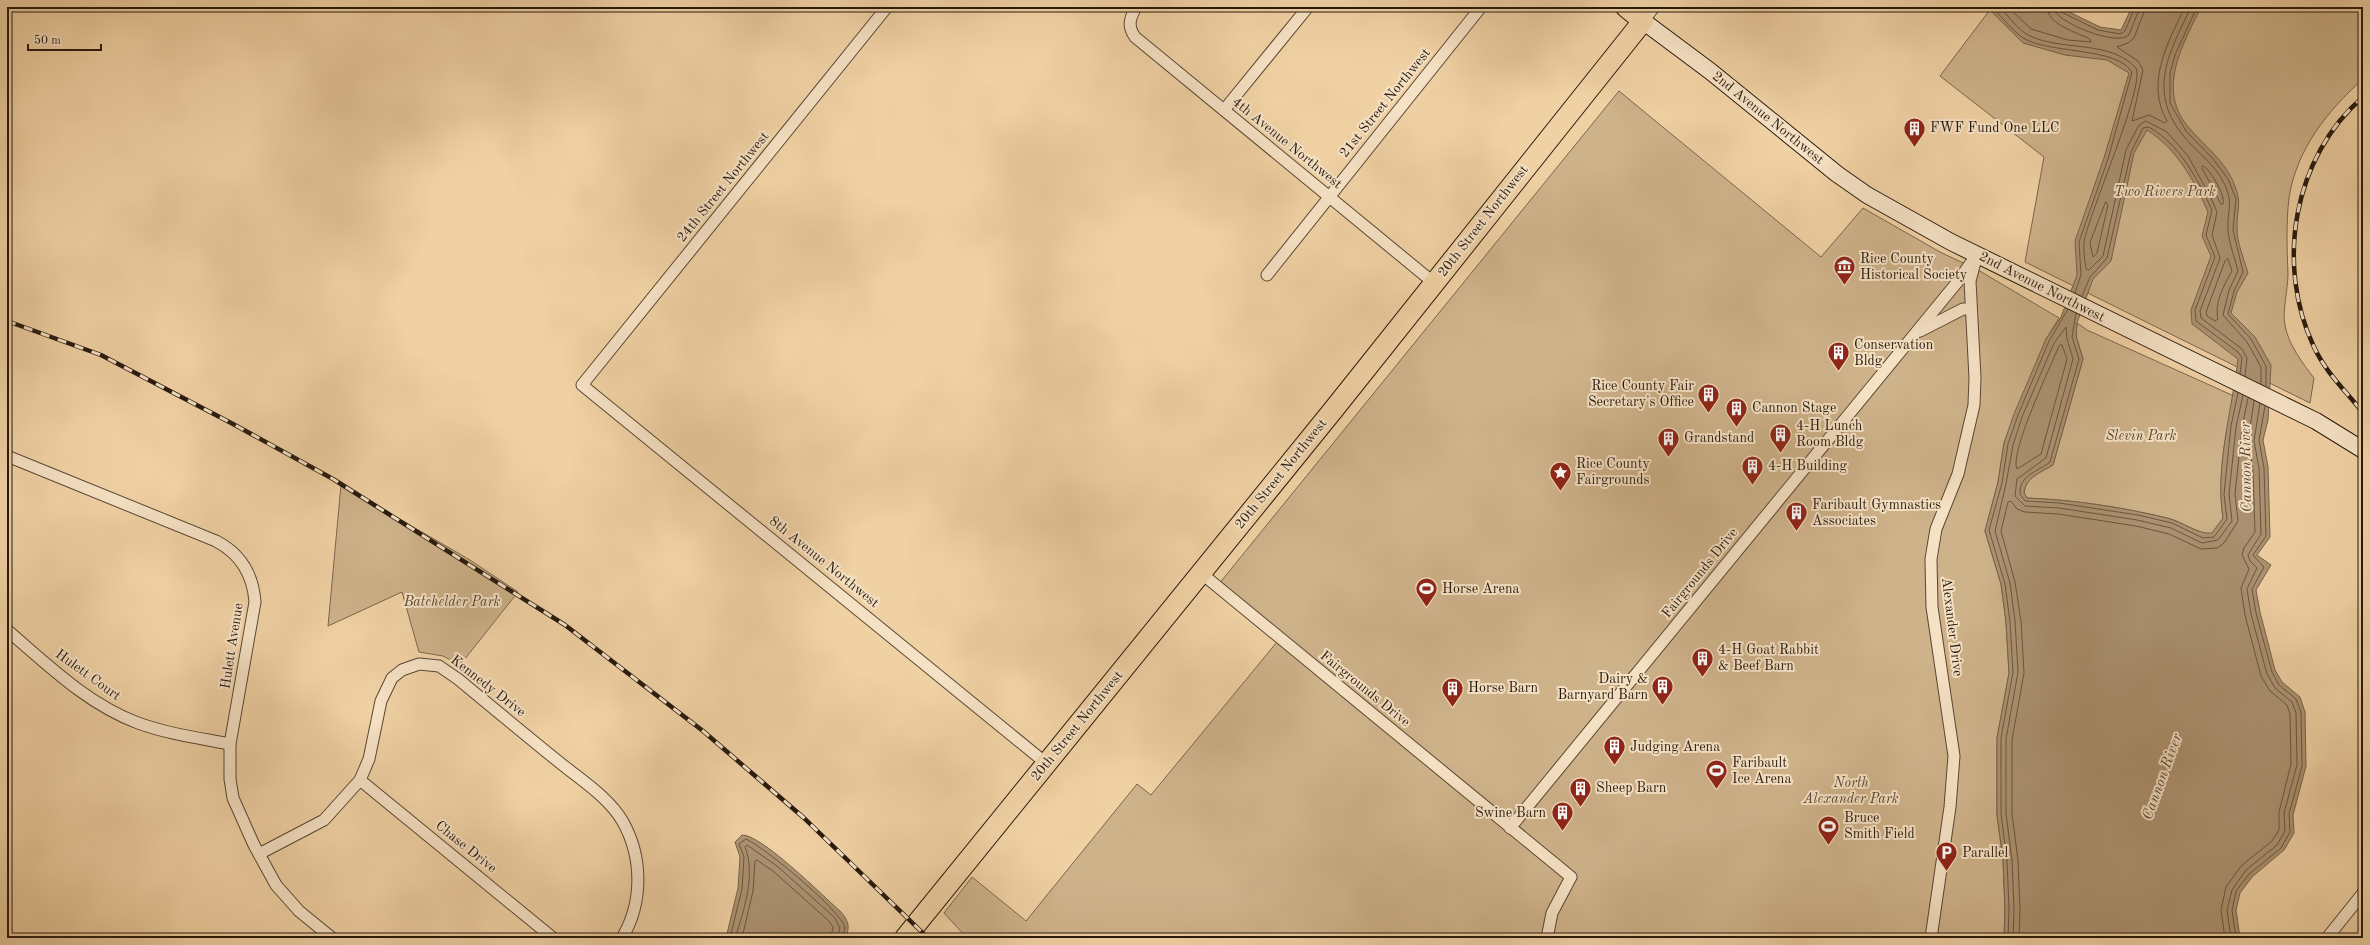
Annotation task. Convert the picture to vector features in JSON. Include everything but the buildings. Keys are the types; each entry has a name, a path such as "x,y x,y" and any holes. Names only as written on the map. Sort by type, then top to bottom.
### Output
{"highway":[{"name":"2nd Avenue Northwest","path":"1626,7 1648,14"},
{"name":"20th Street Northwest","path":"905,938 1201,573 1648,14"}],"street":[{"name":"24th Street Northwest","path":"582,385 887,7"},
{"name":"4th Avenue Northwest","path":"1136,7 1130,21 1130,30 1135,37 1434,283"},
{"path":"1224,110 1308,7"},
{"name":"21st Street Northwest","path":"1267,275 1481,7"},
{"name":"2nd Avenue Northwest","path":"1648,14 1852,185 1920,226 2044,287 2095,314 2208,367 2329,428 2363,450"},
{"name":"Alexander Drive","path":"1931,938 1950,807 1954,756 1932,607 1931,559 1936,529 1958,474 1974,405 1975,378 1970,309 1970,281 1977,254"},
{"name":"Fairgrounds Drive","path":"1510,828 1960,280 1977,254"},
{"name":"Fairgrounds Drive","path":"1913,336 1962,309 1970,309"},
{"name":"8th Avenue Northwest","path":"582,385 1047,764"},
{"name":"Hulett Avenue","path":"7,456 216,541 229,548 243,563 254,590 255,602 230,744 230,779 233,798 259,854 286,898 332,938"},
{"name":"Fairgrounds Drive","path":"1201,573 1571,877 1552,913 1547,938"},
{"name":"Hulett Court","path":"7,630 65,680 115,713 168,732 230,744"},
{"name":"Kennedy Drive","path":"259,854 324,820 360,780 369,759 381,701 392,678 402,670 419,664 439,666 458,679 589,787 618,815 629,834 635,853 638,888 635,908 629,927 622,938"},
{"name":"Chase Drive","path":"360,780 553,938"},
{"path":"2327,938 2363,893"}],"green space":[{"name":"Two Rivers Park","path":"1992,7 2105,41 2158,7 2363,7 2363,79 2326,118 2306,147 2293,180 2289,198 2287,226 2288,274 2284,320 2289,339 2301,360 2314,378 2310,403 2025,262 2044,157 1940,76"},
{"name":"North Alexander Park","path":"1619,91 1821,257 1863,208 1940,252 1978,270 2059,318 2046,339 2004,443 1998,482 1985,531 2001,584 2006,622 2009,673 1997,738 1997,815 2003,860 2005,909 2004,938 967,938 944,913 972,877 1026,921 1137,784 1151,795 1277,642 1214,590"},
{"name":"Slevin Park","path":"2077,323 2087,330 2234,396 2225,441 2221,472 2221,503 2223,518 2212,534 2207,534 2173,520 2150,514 2080,502 2027,498 2024,493 2030,479 2053,465 2083,359 2076,336"},
{"name":"Batchelder Park","path":"341,485 470,560 518,592 460,665 443,656 419,652 402,592 328,626"}],"water":[{"name":"Cannon River","path":"1987,7 2059,7 2100,27 2121,30 2132,7 2201,7 2186,37 2175,69 2173,85 2175,100 2180,115 2191,130 2228,172 2237,194 2239,204 2237,234 2248,273 2237,292 2231,313 2255,337 2271,365 2268,420 2263,440 2268,467 2270,537 2257,555 2271,565 2256,590 2275,670 2282,682 2300,697 2305,712 2306,766 2293,815 2294,833 2284,850 2252,877 2240,893 2236,910 2240,938 2004,938 2005,909 2003,860 1997,815 1997,738 2009,673 2006,622 2001,584 1985,531 1998,482 2004,443 2014,414 2046,339 2061,317 2077,275 2075,241 2104,158 2129,73 2107,60 2065,55 2023,43","holes":["2147,130 2158,138 2184,166 2197,188 2208,212 2202,236 2211,256 2191,310 2192,324 2238,359 2225,438 2221,478 2223,518 2212,533 2202,532 2173,520 2150,514 2080,502 2027,498 2024,493 2030,479 2053,465 2083,359 2076,336 2077,323 2093,279 2111,261 2134,153"]},
{"path":"742,835 751,837 763,844 807,880 840,911 848,924 848,930 845,938 726,938 738,888 740,857 735,842"}],"railway":[{"path":"2363,97 2339,122 2320,150 2306,181 2298,214 2294,248 2295,282 2302,315 2314,347 2330,374 2363,413"},
{"path":"7,321 101,355 233,424 333,479 565,625 703,731 804,818 928,938"}],"place":[{"name":"FWF Fund One LLC","path":"1915,148"},
{"name":"Rice County Historical Society","path":"1845,286"},
{"name":"Conservation Bldg","path":"1839,372"},
{"name":"Rice County Fair Secretary's Office","path":"1709,414"},
{"name":"Cannon Stage","path":"1737,428"},
{"name":"4-H Lunch Room Bldg","path":"1781,454"},
{"name":"Grandstand","path":"1669,458"},
{"name":"4-H Building","path":"1753,486"},
{"name":"Rice County Fairgrounds","path":"1560,492"},
{"name":"Faribault Gymnastics Associates","path":"1796,532"},
{"name":"Horse Arena","path":"1427,608"},
{"name":"4-H Goat Rabbit & Beef Barn","path":"1702,678"},
{"name":"Dairy & Barnyard Barn","path":"1663,706"},
{"name":"Horse Barn","path":"1453,708"},
{"name":"Judging Arena","path":"1615,766"},
{"name":"Faribault Ice Arena","path":"1716,790"},
{"name":"Sheep Barn","path":"1581,808"},
{"name":"Swine Barn","path":"1562,832"},
{"name":"Bruce Smith Field","path":"1829,846"},
{"name":"Parallel","path":"1947,872"}]}
